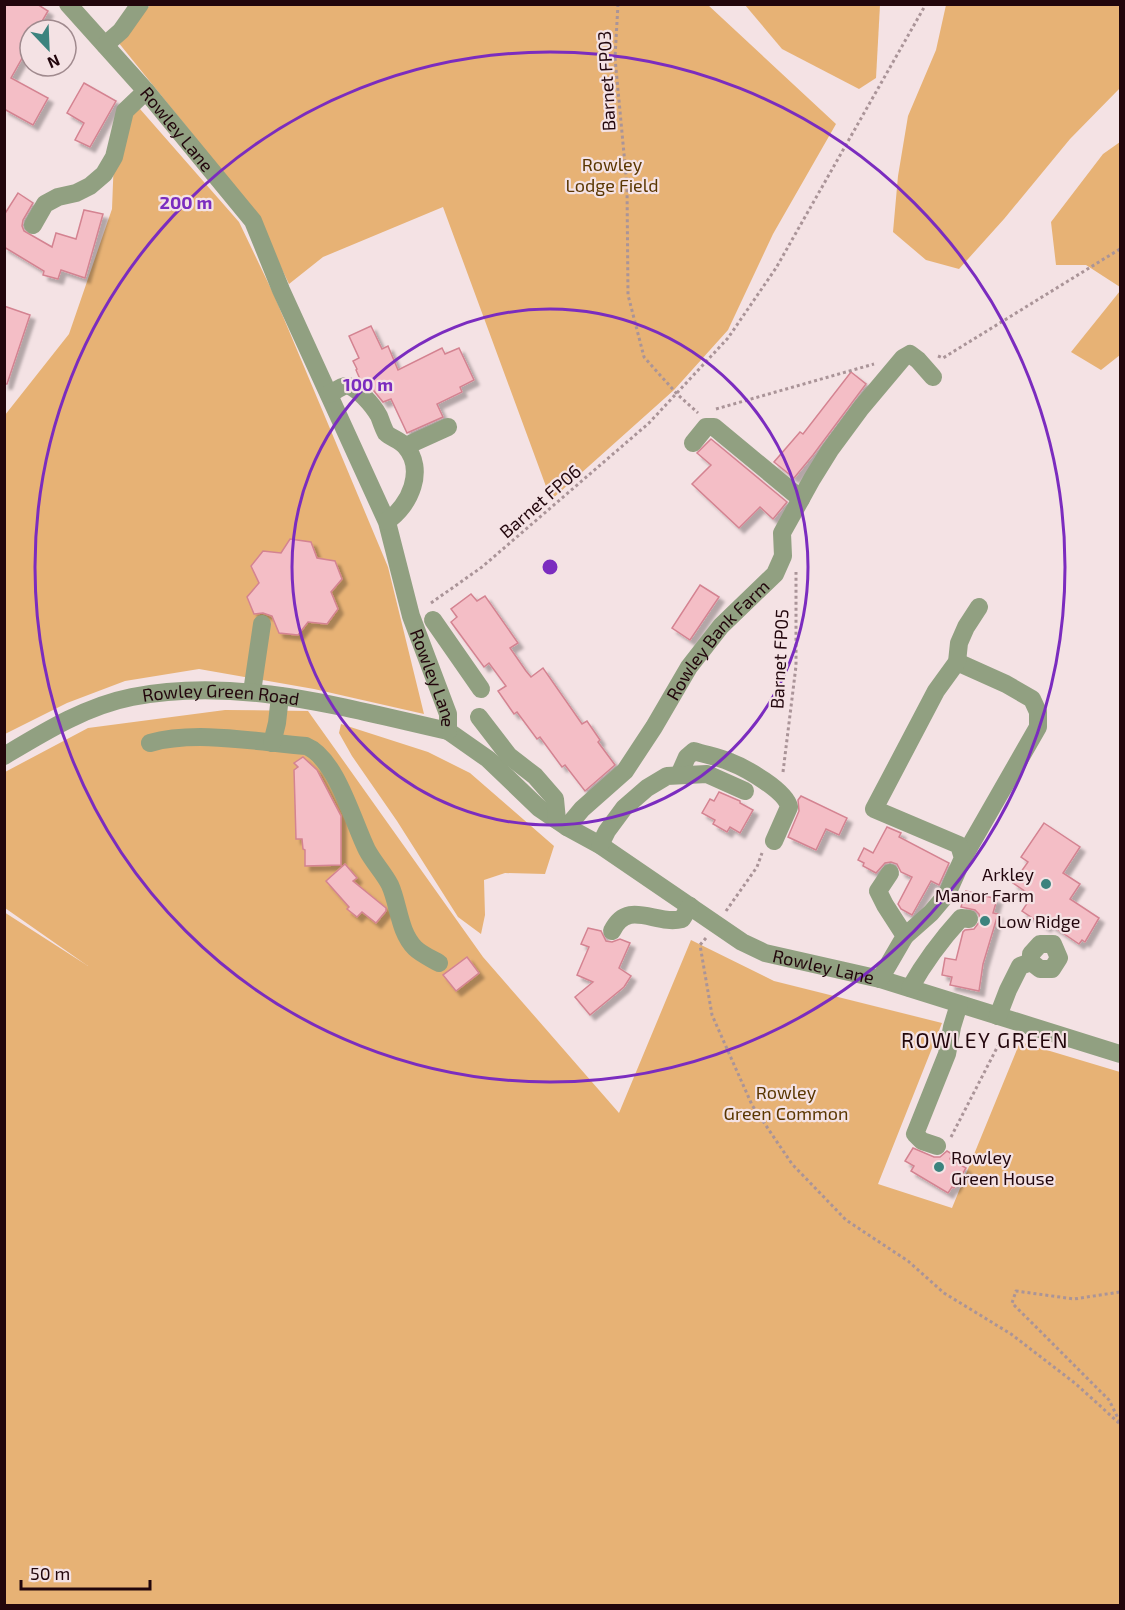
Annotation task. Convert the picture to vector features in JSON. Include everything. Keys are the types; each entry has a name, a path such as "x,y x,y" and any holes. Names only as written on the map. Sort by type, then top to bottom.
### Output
{"street":[{"name":"Rowley Lane","path":"68,4 146,91 252,221 281,290 387,521 411,616 448,714 448,731 488,759 539,808 600,845 742,942 765,953 880,979 1003,1018 1119,1050"},
{"path":"105,45 121,31 140,4"},
{"path":"33,225 45,204 90,186 104,174 114,157 125,111 146,91"},
{"name":"Rowley Bank Farm","path":"562,823 582,809 625,771 689,667 721,626 775,574 783,556 782,532 830,450 861,408 903,358 910,354 933,377"},
{"path":"329,394 346,386 352,387 378,414 387,434 406,446 412,458 415,474 410,495 404,506 387,521"},
{"path":"406,446 448,427"},
{"path":"693,442 706,427 714,427 801,499"},
{"path":"963,858 959,845 874,808 936,691 957,662 959,643 979,607"},
{"path":"434,620 482,688"},
{"path":"252,692 262,624"},
{"path":"432,672 457,653"},
{"path":"880,979 905,936 931,913 947,894 963,858 1038,727 1038,712 1032,699 957,662"},
{"name":"Rowley Green Road","path":"4,756 88,711 132,697 216,690 280,696 448,731"},
{"path":"272,743 280,696"},
{"path":"479,717 509,756 535,776 555,799 562,823"},
{"path":"150,743 183,737 306,746 316,750 341,789 368,852 389,883 403,929 415,949 439,963"},
{"path":"679,775 687,757 694,751 731,762 770,785 787,800 789,807 769,844"},
{"path":"600,845 624,808 646,788 667,776 707,774 745,791"},
{"path":"890,873 878,891 905,936"},
{"path":"612,931 617,922 627,915 650,916 673,922 682,919 690,906"},
{"path":"910,988 920,969 944,937 961,918 969,919"},
{"path":"1003,1018 1008,990 1020,966 1031,962"},
{"path":"937,1146 922,1141 915,1134 947,1054 959,1004"}],"path":[{"name":"Barnet FP03","path":"618,4 615,58 627,186 628,295 644,357 677,394"},
{"name":"Barnet FP06","path":"411,616 482,567 632,438 677,394 728,338 776,268 926,4"},
{"path":"677,394 714,427"},
{"name":"Barnet FP05","path":"780,793 796,666 796,565"},
{"path":"769,844 751,876 700,945 712,1015 752,1105 792,1164 846,1220 908,1261 944,1293 1011,1334 1076,1384 1120,1424"},
{"path":"937,1146 939,1143 946,1147 1002,1038 1003,1018"},
{"path":"1120,1292 1074,1299 1016,1291 1012,1303 1108,1400 1120,1424"}],"green space":[{"name":"Rowley Lodge Field","path":"150,5 708,5 836,124 773,234 728,330 674,390 551,500 443,207 323,257 289,284 253,209 118,42"},
{"path":"745,5 880,5 876,78 859,89 782,49"},
{"path":"946,5 1120,5 1120,88 1070,139 959,269 926,260 893,232 898,176 908,116 936,50"},
{"path":"140,109 239,222 274,295 388,567 424,714 314,689 199,669 125,681 67,703 5,734 5,415 69,334 112,209 114,157 129,114"},
{"path":"1120,142 1120,287 1086,265 1056,265 1051,222 1103,154"},
{"path":"1120,291 1120,355 1101,370 1071,352"},
{"name":"Rowley Green Common","path":"225,710 308,711 483,957 619,1113 691,940 774,981 942,1023 878,1184 952,1208 1020,1042 1120,1072 1120,1605 5,1605 4,912 88,966 5,908 5,772 88,728"},
{"path":"341,724 428,752 470,773 554,846 545,874 505,873 484,880 485,915 481,934 458,917 397,821 352,756 339,733"}],"building":[{"path":"4,4 37,4 48,11 44,18 18,18 18,65 11,78 48,98 33,125 4,109"},
{"path":"84,83 116,101 90,147 75,140 84,123 67,113"},
{"path":"18,193 33,203 23,220 24,231 52,247 56,233 76,239 84,210 103,214 85,278 61,270 58,279 43,275 44,271 4,247 4,215"},
{"path":"4,306 30,315 7,384 4,384"},
{"path":"371,326 382,349 388,346 398,370 442,348 445,354 459,348 474,380 460,387 462,392 437,404 443,417 407,433 391,399 383,402 374,391 370,381 366,383 360,379 356,370 353,361 359,358 349,336"},
{"path":"851,372 866,384 794,478 774,462 800,432 803,434"},
{"path":"711,439 787,502 773,519 760,507 739,528 692,484 711,465 697,453"},
{"path":"290,539 311,542 317,558 335,561 342,579 331,592 338,609 327,624 308,622 298,635 279,633 272,616 263,613 254,614 247,597 259,583 251,566 263,551 281,553"},
{"path":"700,585 719,597 690,640 672,628"},
{"path":"471,594 477,601 485,596 518,643 510,648 526,671 531,677 543,668 582,724 587,721 600,740 598,742 615,765 585,791 565,765 562,767 540,737 537,739 517,712 514,714 498,691 506,686 489,663 484,667 451,622 457,617 451,609"},
{"path":"303,757 317,770 341,816 341,865 305,866 302,839 296,839 294,770 298,767 294,763"},
{"path":"719,792 740,801 753,810 740,833 730,827 727,832 713,824 715,820 702,813 710,799 714,801"},
{"path":"801,796 847,818 839,835 826,829 816,850 788,837 799,811 798,800"},
{"name":"Arkley Manor Farm","path":"1044,823 1080,847 1063,873 1080,884 1070,899 1099,918 1085,942 1082,940 1079,944 1048,923 1046,927 1022,911 1032,896 1013,883 1028,862 1021,857"},
{"path":"887,827 901,833 899,837 949,863 939,885 931,881 912,915 901,909 898,904 912,877 901,872 897,864 891,862 885,863 876,873 863,866 864,863 858,860 864,848 873,853"},
{"path":"345,864 357,878 353,881 386,908 376,923 362,912 357,917 347,909 349,907 326,881"},
{"path":"966,891 997,899 993,913 998,914 983,964 979,991 950,985 952,977 942,975 945,958 956,960 963,932 974,929 980,921 979,914 975,910 961,907"},
{"path":"588,928 601,931 606,941 612,942 620,939 630,943 619,968 631,976 624,987 590,1015 575,997 593,982 577,975 589,947 581,944"},
{"path":"467,957 479,973 456,991 443,975"},
{"name":"Rowley Green House","path":"913,1148 934,1157 940,1157 947,1151 952,1154 950,1159 966,1168 954,1188 952,1187 948,1193 911,1171 914,1166 905,1161"}],"place":[{"name":"Arkley Manor Farm","path":"1046,884"},
{"name":"Low Ridge","path":"985,921"},
{"name":"Rowley Green House","path":"939,1167"}],"district":[{"name":"ROWLEY GREEN","path":"985,1039"}]}
